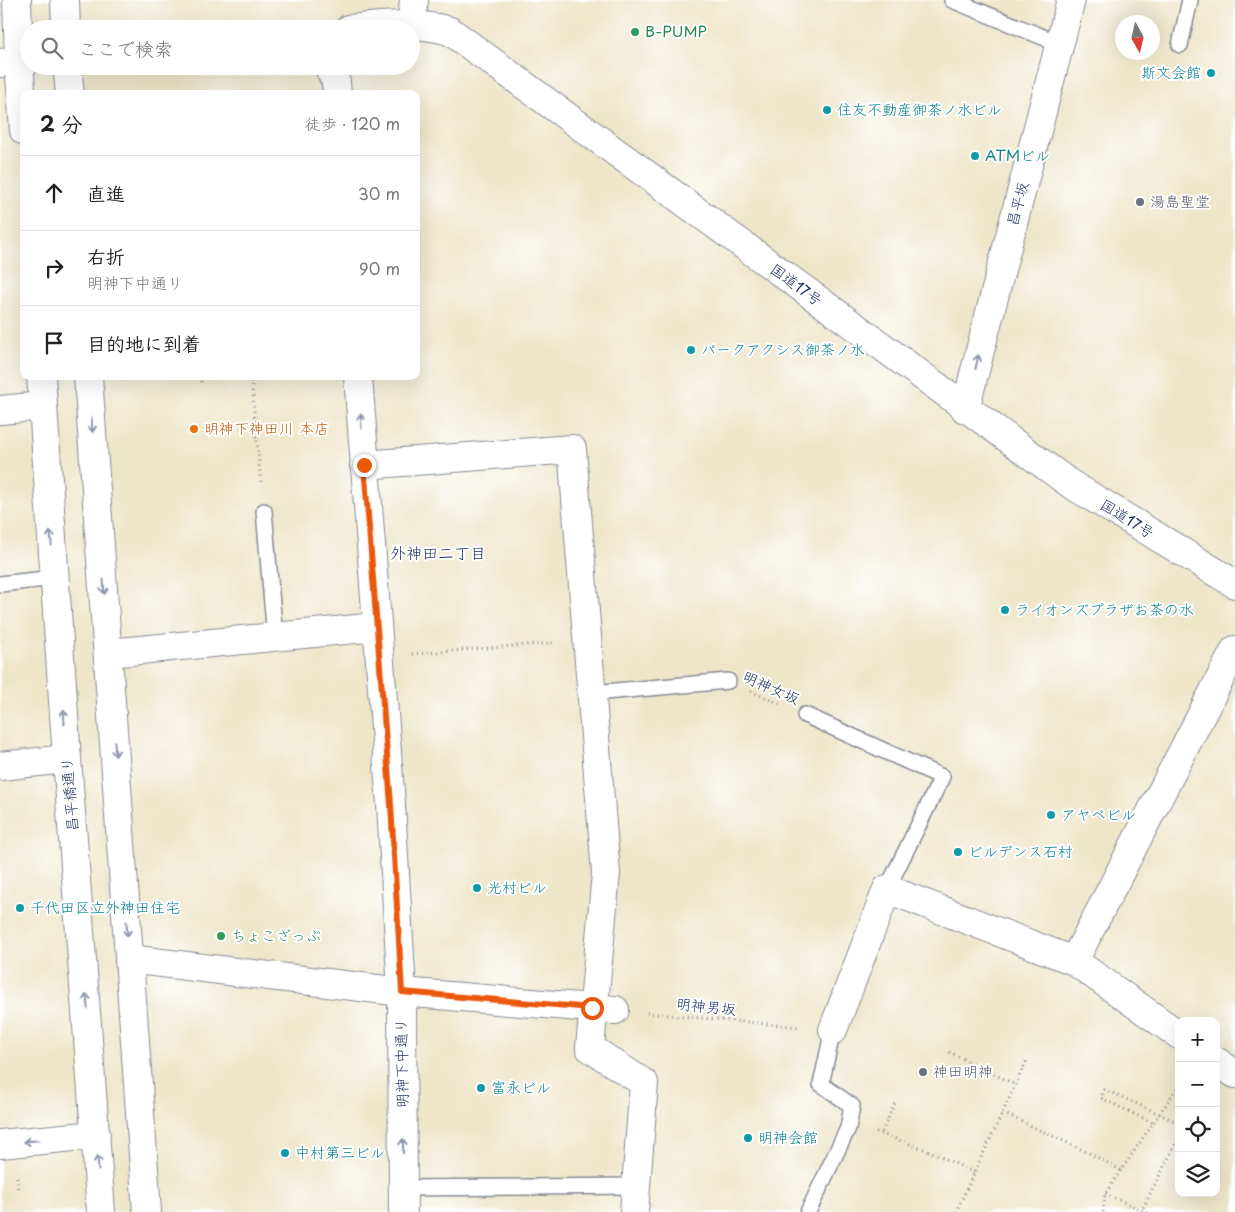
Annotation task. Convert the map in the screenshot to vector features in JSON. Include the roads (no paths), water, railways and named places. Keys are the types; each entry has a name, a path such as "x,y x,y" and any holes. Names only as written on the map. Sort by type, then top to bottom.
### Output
{"main road":[{"path":"17,0 16,61 20,96"},
{"path":"65,0 66,20"},
{"name":"昌平坂","path":"965,409 1071,0"},
{"name":"国道17号","path":"382,20 413,12 432,26 450,31 965,409 1078,488 1235,584"},
{"path":"68,75 70,90"},
{"path":"332,75 337,90"},
{"name":"昌平橋通り","path":"41,380 66,760 101,1212"},
{"path":"88,380 147,1212"},
{"name":"明神下中通り","path":"358,380 378,656 391,805 402,992 403,1200"},
{"path":"0,410 43,406"},
{"path":"364,465 572,450 589,640 606,873 604,1009 590,1048 644,1084 635,1199"},
{"path":"109,653 376,627"},
{"path":"1074,960 1235,650"},
{"path":"0,766 66,760"},
{"path":"833,1030 888,890 1074,960 1175,1032"},
{"path":"129,959 402,992 604,1009"},
{"path":"1217,1062 1235,1074"},
{"path":"0,1144 96,1135"}],"lane":[{"path":"952,0 1060,44"},
{"path":"1180,45 1190,0"},
{"path":"264,511 275,638"},
{"path":"0,584 54,578"},
{"path":"593,693 728,681"},
{"path":"805,715 942,777 888,890"},
{"path":"808,1212 848,1128 852,1106 821,1084 833,1030"},
{"path":"403,1200 635,1199"}],"place":[{"name":"B-PUMP","path":"635,32"},
{"name":"斯文会館","path":"1211,73"},
{"name":"住友不動産御茶ノ水ビル","path":"827,110"},
{"name":"ATMビル","path":"975,156"},
{"name":"湯島聖堂","path":"1140,202"},
{"name":"パークアクシス御茶ノ水","path":"691,350"},
{"name":"明神下神田川 本店","path":"194,429"},
{"name":"ライオンズプラザお茶の水","path":"1005,610"},
{"name":"アヤベビル","path":"1051,815"},
{"name":"ビルデンス石村","path":"958,852"},
{"name":"光村ビル","path":"477,888"},
{"name":"千代田区立外神田住宅","path":"20,908"},
{"name":"ちょこざっぷ","path":"221,936"},
{"name":"神田明神","path":"923,1072"},
{"name":"富永ビル","path":"481,1088"},
{"name":"明神会館","path":"748,1138"},
{"name":"中村第三ビル","path":"285,1153"}],"district":[{"name":"外神田二丁目","path":"438,553"}]}
